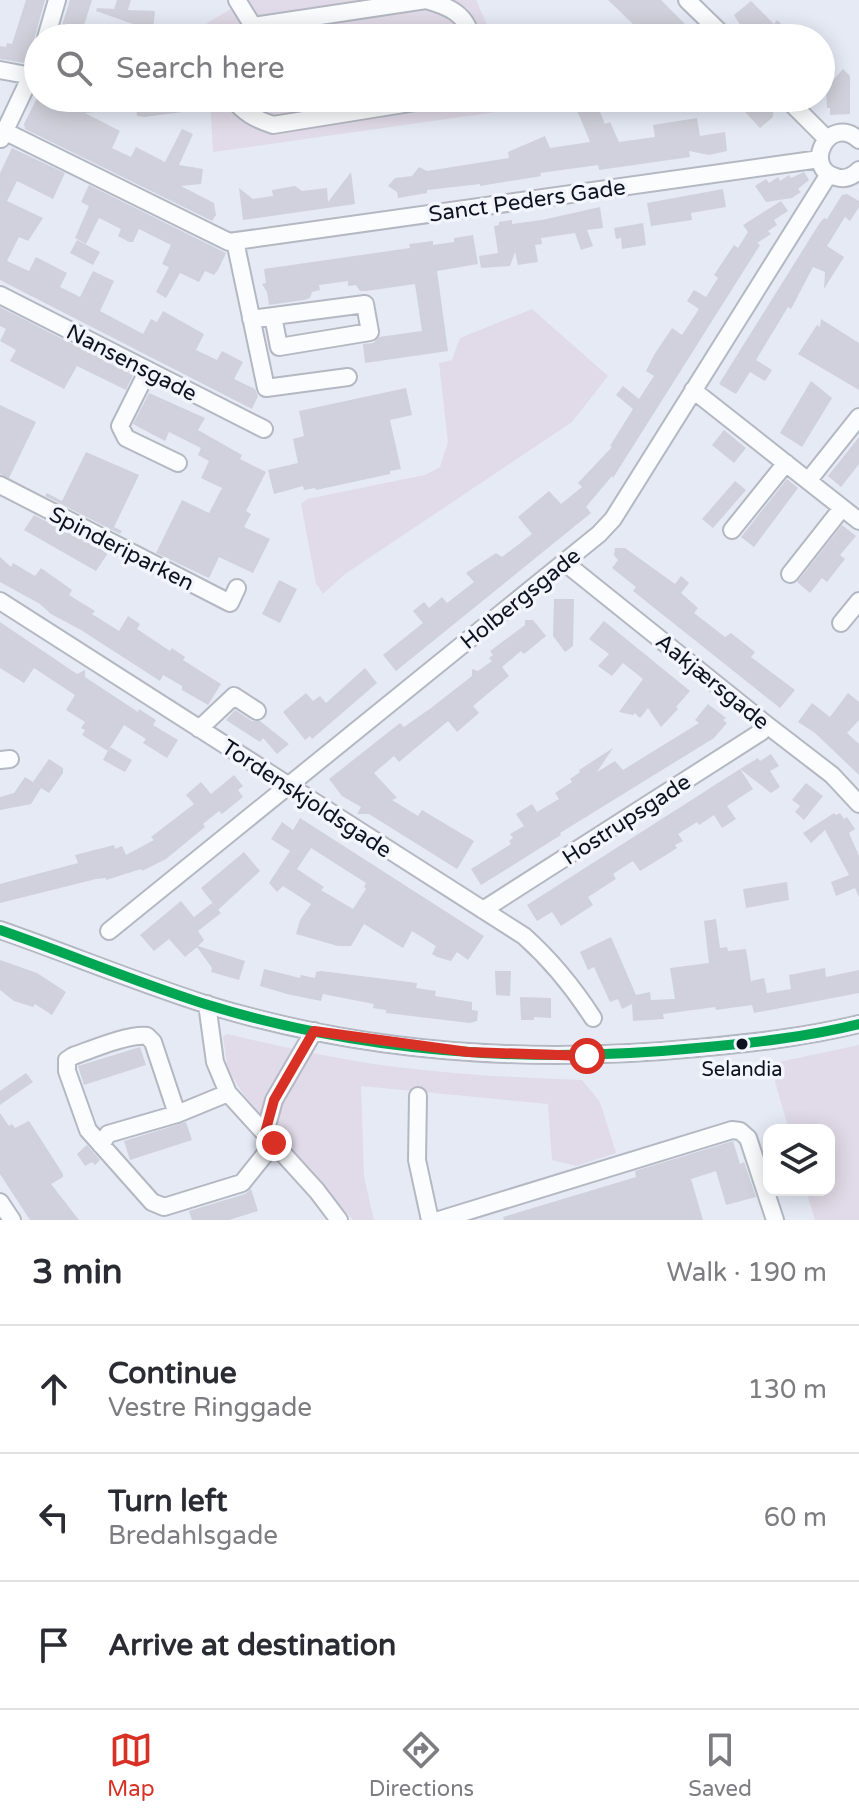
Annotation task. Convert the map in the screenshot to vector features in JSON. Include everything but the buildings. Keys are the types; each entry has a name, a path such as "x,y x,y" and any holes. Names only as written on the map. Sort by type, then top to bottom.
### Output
{"street":[{"path":"50,24 57,0"},
{"path":"237,0 252,24"},
{"path":"263,24 352,6 426,0 457,7"},
{"path":"687,0 712,24"},
{"path":"0,70 24,69"},
{"path":"2,136 24,91"},
{"path":"246,112 273,125 354,112"},
{"path":"800,112 827,139"},
{"path":"858,137 841,133 827,139 822,144 820,159 829,174 846,178 859,170"},
{"name":"Sanct Peders Gade","path":"2,136 229,242 820,159"},
{"name":"Holbergsgade","path":"109,931 599,534 613,519 829,174"},
{"path":"235,241 266,388 348,377"},
{"name":"Nansensgade","path":"0,295 264,429"},
{"path":"251,319 273,316 365,304 370,332 279,347 273,316"},
{"path":"148,370 120,426 126,438 178,463"},
{"path":"693,390 859,521"},
{"path":"808,481 859,417"},
{"path":"732,530 786,463"},
{"name":"Spinderiparken","path":"0,485 230,603 237,588"},
{"path":"790,574 842,508"},
{"name":"Aakjærsgade","path":"564,562 832,775 859,804"},
{"name":"Tordenskjoldsgade","path":"0,601 524,936 548,958 593,1018"},
{"path":"841,623 859,601"},
{"path":"199,729 234,696 257,711"},
{"name":"Hostrupsgade","path":"483,910 749,741 767,725"},
{"path":"0,930 207,1004 314,1031 468,1052 599,1056 760,1042 859,1024"},
{"path":"207,1004 215,1062 228,1093 335,1218"},
{"path":"177,1114 153,1042 147,1036 140,1035 67,1060 67,1071 88,1130 152,1202 164,1207 242,1183 269,1138 274,1100 314,1031"},
{"path":"101,1145 108,1134 177,1114 228,1093"},
{"path":"418,1096 417,1160 430,1220"},
{"path":"439,1220 732,1130 740,1131 748,1138 775,1220"},
{"path":"0,1202 12,1220"}],"shaded area":[{"path":"246,0 476,0 487,24 207,24"},
{"path":"211,112 496,112 213,152"},
{"path":"532,309 608,376 572,422 345,574 323,594 316,583 301,504 307,499 425,475 440,467 448,442 439,363 452,360 460,338"},
{"path":"227,1034 397,1067 490,1076 582,1080 600,1102 616,1153 576,1166 552,1160 548,1104 361,1086 364,1177 374,1220 353,1220 244,1095 228,1070 223,1037"},
{"path":"859,1045 859,1220 815,1220 808,1196 835,1196 835,1124 787,1124 770,1064"}],"transit line":[{"path":"0,930 205,1004 265,1021 387,1044 511,1054 635,1053 758,1042 859,1024"}],"place":[{"name":"Selandia","path":"742,1044"}],"route":[{"path":"274,1143 265,1133 274,1100 314,1031 468,1052 587,1056"}]}
